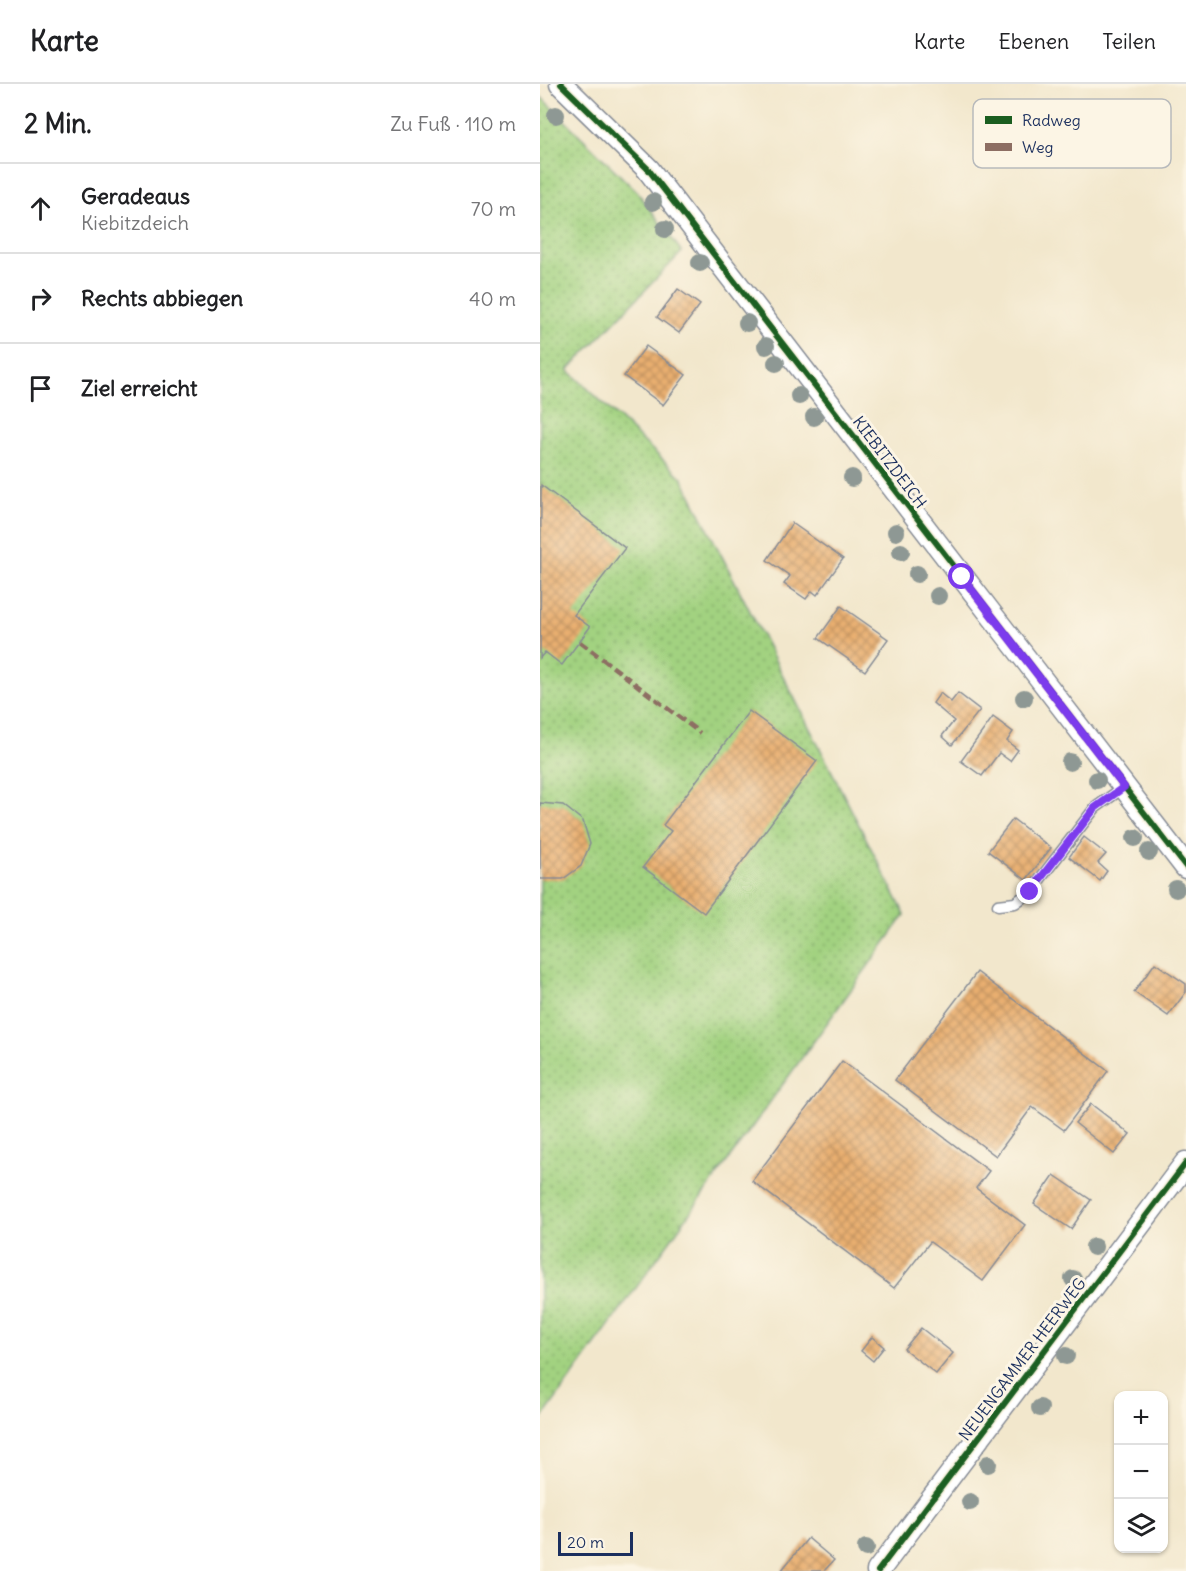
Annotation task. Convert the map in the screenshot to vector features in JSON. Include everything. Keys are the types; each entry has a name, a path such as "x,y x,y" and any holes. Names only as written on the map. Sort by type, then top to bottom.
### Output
{"street":[{"name":"KIEBITZDEICH","path":"561,84 655,178 1186,867"},
{"name":"NEUENGAMMER HEERWEG","path":"878,1571 1186,1163"}],"lane":[{"path":"998,905 1015,903 1030,892 1095,808 1124,787"}],"green space":[{"path":"540,96 638,193 682,252 568,370 682,478 905,915 540,1421"}],"building":[{"path":"678,289 700,305 679,333 657,317"},
{"path":"646,346 686,375 663,405 624,376"},
{"path":"541,485 625,548 574,615 590,627 562,665 545,652 540,658"},
{"path":"792,523 843,559 817,595 812,591 806,599 784,584 790,576 767,560"},
{"path":"841,606 888,639 865,671 818,638"},
{"path":"940,693 951,702 958,693 980,710 952,745 942,736 954,721 933,703"},
{"path":"749,711 817,761 704,913 643,867 671,831 663,825"},
{"path":"993,717 1013,732 1007,741 1018,750 1010,761 999,753 982,776 961,761"},
{"path":"540,803 563,805 583,821 590,844 581,866 563,879 540,879"},
{"path":"1013,819 1051,848 1026,880 988,851"},
{"path":"1084,837 1106,854 1098,863 1107,871 1100,881 1069,857"},
{"path":"1155,963 1186,984 1186,992 1168,1016 1134,992"},
{"path":"977,972 1108,1071 1064,1130 1032,1107 996,1156 895,1080"},
{"path":"842,1061 989,1171 976,1188 1025,1225 983,1281 930,1242 894,1288 752,1181"},
{"path":"1091,1104 1130,1134 1114,1154 1075,1123"},
{"path":"1054,1175 1091,1200 1071,1229 1034,1204"},
{"path":"921,1328 953,1353 936,1374 904,1349"},
{"path":"872,1337 884,1347 873,1361 861,1351"},
{"path":"808,1538 834,1560 824,1571 781,1571"}],"marked path":[{"path":"580,642 700,733"}],"cycle path":[{"path":"561,84 648,169 1186,867"},
{"path":"878,1571 1186,1163"}],"route":[{"path":"962,577 1124,787 1095,808 1067,841 1030,892"}]}
